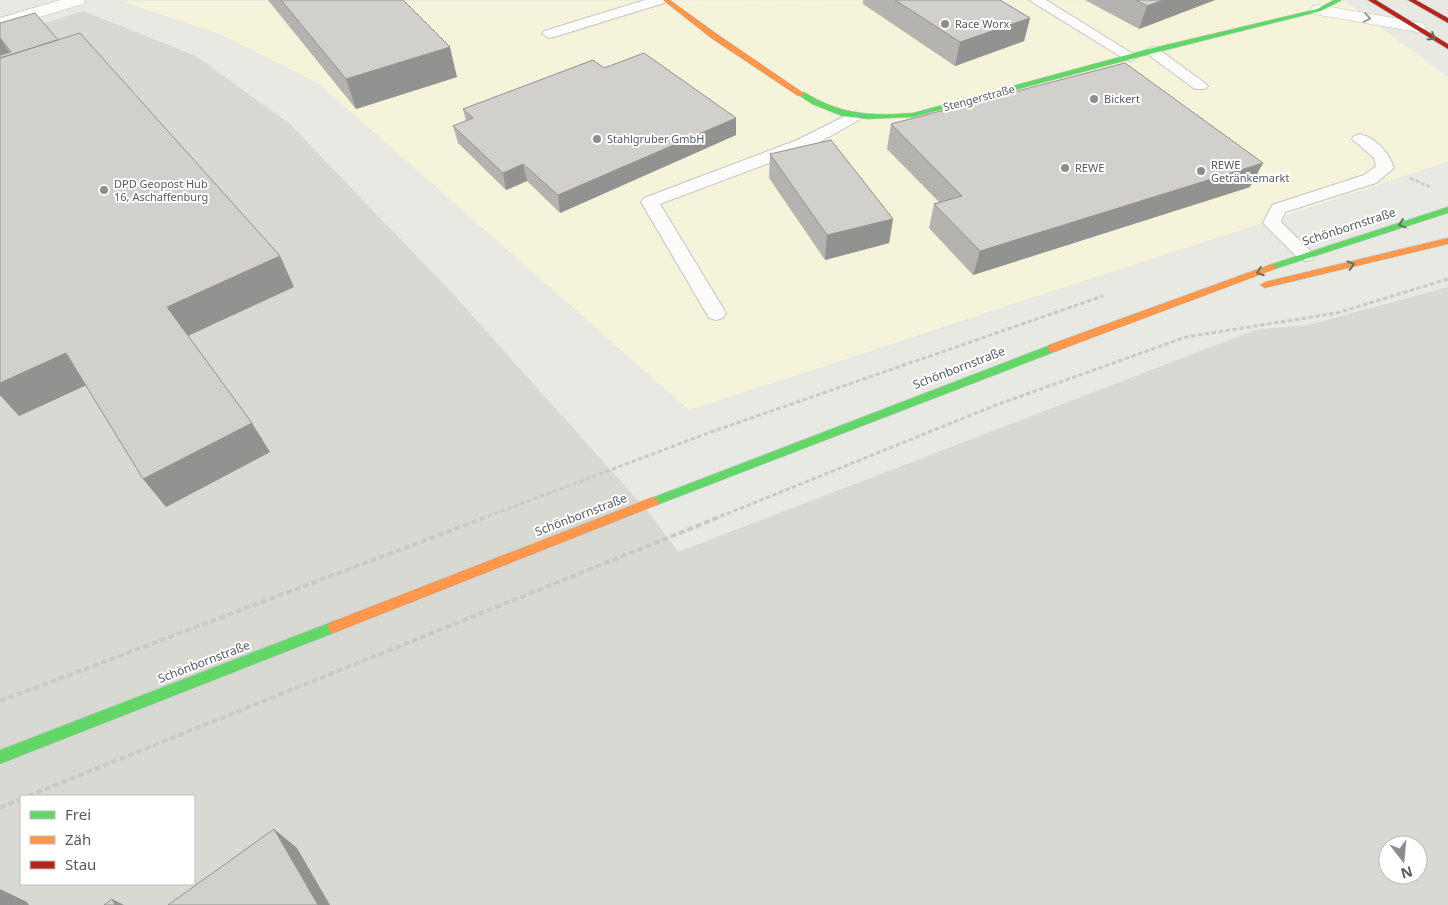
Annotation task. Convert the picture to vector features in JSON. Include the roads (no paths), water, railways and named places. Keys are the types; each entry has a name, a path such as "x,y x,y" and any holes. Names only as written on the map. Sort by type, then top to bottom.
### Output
{"main road":[{"name":"Stengerstraße","path":"666,0 714,36 820,107 853,117 876,118 913,115 1152,51 1319,10 1339,0"},
{"name":"Stengerstraße","path":"1371,0 1448,47"},
{"path":"1411,0 1448,21"},
{"name":"Schönbornstraße","path":"0,757 943,389 1306,255 1448,210"},
{"name":"Schönbornstraße","path":"1175,303 1304,277 1448,241"}],"street":[{"path":"0,24 77,0"},
{"name":"Stengerstraße","path":"1319,10 1417,27"}],"lane":[{"path":"548,34 659,0"},
{"path":"1036,0 1131,57"},
{"path":"1152,51 1200,86"},
{"path":"716,313 650,202 803,144 853,117"},
{"path":"1306,255 1272,223 1278,209 1370,179 1385,168 1382,156 1360,139"}],"place":[{"name":"Race Worx","path":"945,24"},
{"name":"Bickert","path":"1094,99"},
{"name":"Stahlgruber GmbH","path":"597,139"},
{"name":"REWE","path":"1065,168"},
{"name":"REWE Getränkemarkt","path":"1201,171"},
{"name":"DPD Geopost Hub 16, Aschaffenburg","path":"104,190"}]}
